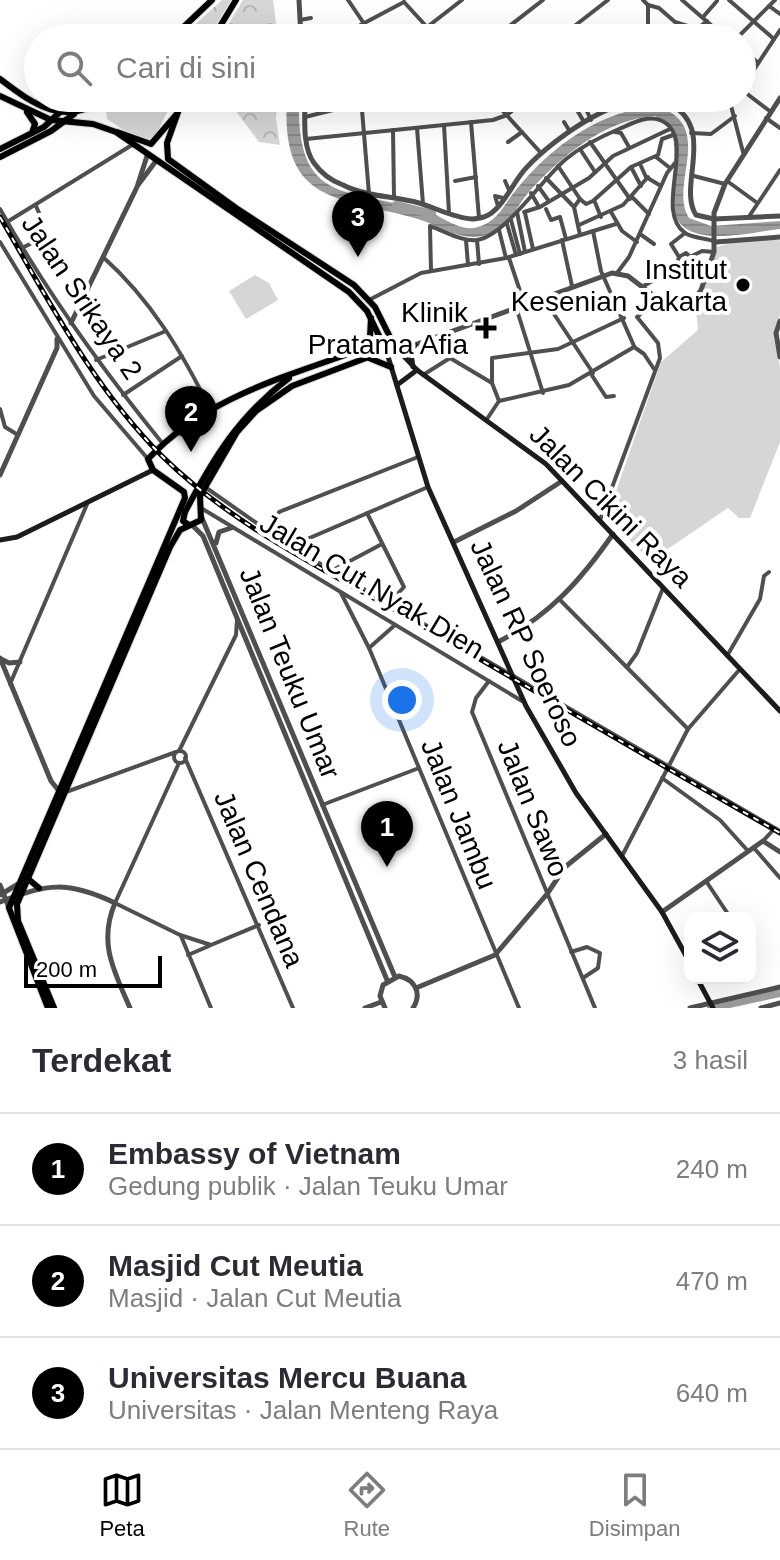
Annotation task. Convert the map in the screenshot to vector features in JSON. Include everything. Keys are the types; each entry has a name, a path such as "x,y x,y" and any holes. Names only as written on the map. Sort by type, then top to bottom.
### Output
{"main road":[{"path":"187,24 212,0"},
{"path":"221,24 236,0"},
{"path":"0,79 24,97"},
{"path":"0,96 24,110"},
{"path":"27,112 62,123 93,124 151,144 177,112"},
{"path":"27,112 35,124 32,133"},
{"path":"0,149 32,133 60,112 85,112"},
{"path":"0,157 74,114"},
{"name":"Jalan Cikini Raya","path":"176,115 165,147 173,164 348,281 375,307 396,349 415,369 530,450 780,711"},
{"name":"Jalan RP Soeroso","path":"116,132 349,292 371,318 386,350 428,487 525,703 576,793 662,912 684,952"},
{"path":"135,476 163,444 210,409 249,389 362,349 370,337 371,318"},
{"path":"397,385 415,369 411,353 415,345"},
{"path":"362,349 366,358 391,367"},
{"path":"148,590 178,532 202,517 198,506 205,487 237,432 271,399 292,386 386,350 396,349"},
{"path":"191,525 183,521 185,512 229,435 252,407 295,374"},
{"path":"6,899 27,878 185,498 184,492 153,470 148,459"},
{"path":"0,540 17,537 135,476 153,470"},
{"path":"6,899 18,884 61,792"},
{"path":"27,878 39,888"},
{"path":"6,899 48,1008"},
{"path":"6,899 10,910"},
{"path":"6,899 16,910 54,1008"},
{"path":"700,984 712,1006"}],"street":[{"path":"299,0 300,24"},
{"path":"348,0 364,24"},
{"path":"431,24 462,0"},
{"path":"512,24 543,0"},
{"path":"577,24 608,0"},
{"path":"682,0 711,24"},
{"path":"729,0 754,24"},
{"path":"751,22 775,0"},
{"path":"367,24 403,1 420,24"},
{"path":"701,24 717,1"},
{"path":"648,24 647,2 681,24"},
{"path":"769,6 780,14"},
{"path":"300,20 311,18"},
{"path":"756,26 774,39"},
{"path":"757,62 780,30"},
{"path":"396,349 415,345 572,284 617,273 658,299 690,306 701,290 714,252 714,221 726,183 780,98"},
{"path":"756,103 780,128"},
{"path":"305,112 306,139 312,160 323,173 342,185 369,194 479,218 498,206 541,153 569,130 606,112"},
{"path":"305,117 322,112"},
{"path":"363,112 369,194"},
{"path":"504,112 541,153"},
{"path":"306,139 471,122 511,112"},
{"path":"581,112 588,121"},
{"path":"585,112 588,121"},
{"path":"677,112 691,133 694,212 699,217 714,221 780,216"},
{"path":"734,112 743,152"},
{"path":"691,133 711,134 735,116"},
{"path":"431,271 430,226 466,240 477,240 499,230 531,193 580,149 648,118 661,121 673,135 676,163 673,212 685,233 716,240 780,237"},
{"path":"471,122 479,218"},
{"path":"564,122 569,130"},
{"path":"444,125 449,213"},
{"path":"417,128 423,204"},
{"path":"524,212 563,194 604,162 670,129"},
{"path":"393,130 394,197"},
{"path":"615,131 621,133 632,147"},
{"path":"508,142 522,132"},
{"path":"558,166 580,199 588,204 631,167 656,157 661,152 662,139 673,135"},
{"path":"590,142 615,180 649,214"},
{"path":"7,222 132,145"},
{"path":"580,149 595,172"},
{"path":"71,323 138,185 147,156"},
{"path":"656,157 670,168"},
{"path":"138,185 156,161"},
{"path":"617,273 637,242 661,186 676,163"},
{"path":"640,164 648,177 661,186"},
{"path":"631,167 641,186"},
{"path":"748,218 780,170"},
{"path":"694,176 726,183 756,202"},
{"path":"455,181 476,177"},
{"path":"579,225 611,212 631,198 648,177"},
{"path":"546,178 574,207 580,235"},
{"path":"505,181 509,190"},
{"path":"538,186 548,200"},
{"path":"531,193 539,207"},
{"path":"574,207 580,199"},
{"path":"594,200 601,217"},
{"path":"521,205 533,249"},
{"path":"36,206 42,220"},
{"name":"Jalan Srikaya 2","path":"0,209 96,360 163,444"},
{"path":"546,209 551,220 560,217 572,284"},
{"path":"517,212 520,254"},
{"path":"611,212 616,224 637,242"},
{"path":"509,222 520,254"},
{"path":"369,300 431,271 508,258 616,224"},
{"path":"499,230 524,303"},
{"path":"593,231 604,276 627,324 625,326 634,347"},
{"path":"679,257 671,244 685,233"},
{"path":"640,234 654,244"},
{"path":"22,248 46,236"},
{"path":"466,240 468,265"},
{"path":"477,240 479,264"},
{"path":"0,242 59,345 94,396 148,459"},
{"path":"642,287 674,269 679,257 686,253 690,257 702,251 714,252"},
{"path":"103,257 146,299 182,356 210,409"},
{"path":"543,296 606,397 614,396"},
{"path":"627,324 658,299"},
{"path":"516,306 543,393"},
{"path":"600,520 660,358 659,345 637,317"},
{"path":"499,401 492,383 492,358 558,349 624,318"},
{"path":"780,321 776,333 780,357"},
{"path":"96,360 166,331"},
{"path":"0,475 59,345"},
{"path":"487,419 499,401 558,390 634,347 639,347 654,369"},
{"path":"123,395 182,356"},
{"path":"423,375 450,358 492,383"},
{"path":"0,409 3,426 18,435"},
{"path":"290,546 277,517 279,512 418,457"},
{"path":"454,542 516,511 562,481"},
{"path":"205,487 290,546 777,830 662,912"},
{"path":"290,546 428,487"},
{"path":"10,684 88,502"},
{"name":"Jalan Cut Nyak Dien","path":"198,506 525,703"},
{"path":"67,512 72,513 79,523"},
{"path":"367,513 404,589 389,603"},
{"name":"Jalan Teuku Umar","path":"202,517 395,977"},
{"name":"Jalan Teuku Umar","path":"191,525 203,536 387,980"},
{"path":"216,548 219,532 231,528"},
{"path":"498,642 523,629 560,600 588,570 613,534"},
{"path":"333,570 382,544"},
{"path":"727,656 760,599 764,576 769,572"},
{"path":"627,667 637,653 663,588"},
{"name":"Jalan Jambu","path":"341,593 369,648 519,1008"},
{"path":"560,600 688,729"},
{"path":"130,1008 106,946 108,922 236,632 237,618"},
{"path":"369,648 395,625"},
{"path":"231,642 254,639"},
{"path":"0,658 6,663 20,662"},
{"path":"0,658 51,781 61,792 164,754 179,757"},
{"path":"622,856 688,729 740,669"},
{"name":"Jalan Sawo","path":"489,681 476,698 472,712 595,1008"},
{"path":"278,720 286,716"},
{"name":"Jalan Cendana","path":"179,757 188,767 293,1008"},
{"path":"322,805 419,768"},
{"path":"662,778 720,820 780,878"},
{"path":"310,798 318,795"},
{"path":"416,988 495,955 573,858 606,834"},
{"path":"763,841 780,852"},
{"path":"706,881 727,912"},
{"path":"347,887 355,883"},
{"path":"0,886 6,899 39,888 67,886 85,889 180,935 211,945"},
{"path":"188,955 259,925"},
{"path":"180,935 211,1008"},
{"path":"571,952 587,947 600,953 598,968 582,978"},
{"path":"365,1008 383,1005 380,990 387,980 395,977 408,979 416,988 417,998 413,1008"},
{"path":"690,1008 712,1006 780,987"},
{"path":"761,1008 780,1003"}],"green space":[{"path":"222,0 231,0 216,24 195,24"},
{"path":"243,0 273,0 276,24 228,24"},
{"path":"106,112 167,112 153,141 140,141 107,119"},
{"path":"236,112 277,112 280,145 259,142"},
{"path":"736,241 780,241 780,314 774,339 780,367 780,442 750,518 739,518 728,508 650,561 607,517 661,362 698,330 696,310 717,247"},
{"path":"255,275 269,283 278,300 246,319 229,291"}],"shaded area":[{"path":"287,112 299,112 306,156 316,174 329,185 347,193 429,211 457,225 471,228 485,224 496,216 545,159 579,133 626,112 668,112 685,128 688,142 683,190 689,218 711,226 780,221 780,229 716,236 687,229 677,219 673,204 672,129 655,116 619,124 585,142 541,179 498,230 472,237 340,199 320,190 305,178 293,159 287,133"}],"waterway":[{"path":"396,205 432,214"},
{"path":"711,1008 780,993"}],"railway":[{"path":"0,217 55,311 114,401 162,456 218,504 312,564 780,833"}],"place":[{"name":"Universitas Mercu Buana","path":"358,257"},
{"name":"Institut Kesenian Jakarta","path":"743,285"},
{"name":"Klinik Pratama Afia","path":"486,328"},
{"name":"Masjid Cut Meutia","path":"191,452"},
{"name":"Embassy of Vietnam","path":"387,867"}]}
